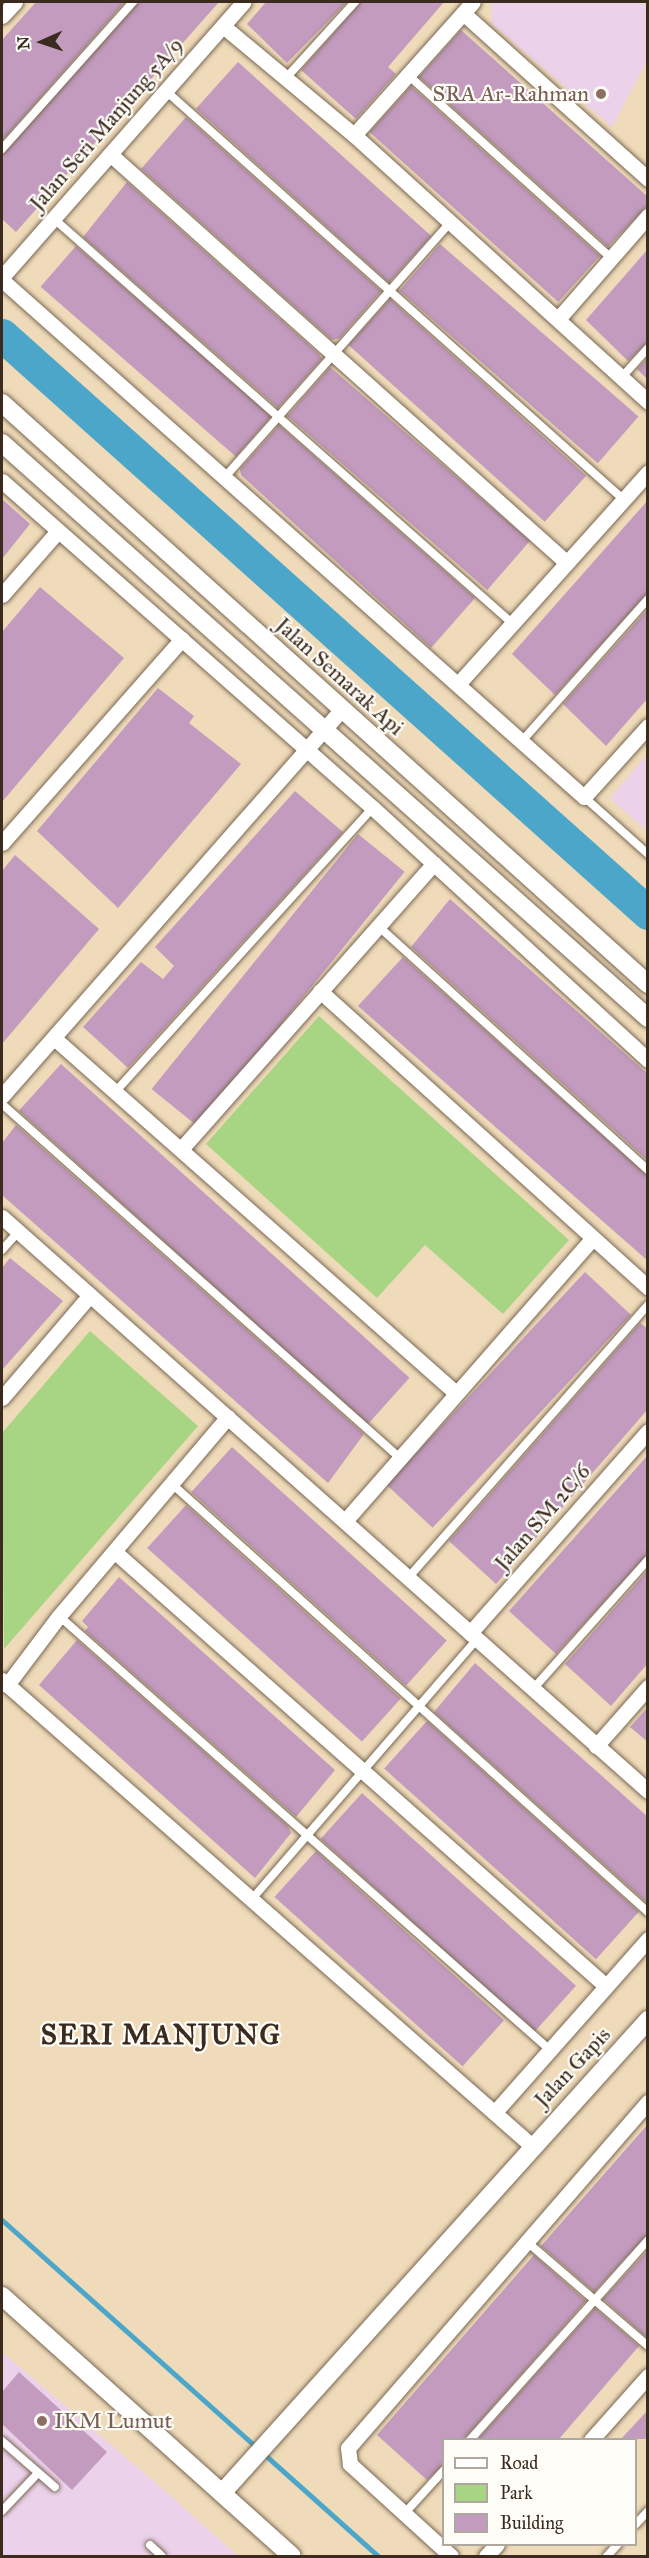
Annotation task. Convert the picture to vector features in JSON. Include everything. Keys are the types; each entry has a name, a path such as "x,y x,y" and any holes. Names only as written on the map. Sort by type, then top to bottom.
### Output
{"street":[{"path":"2,16 15,2"},
{"name":"Jalan Seri Manjung 5A/9","path":"2,279 244,2"},
{"path":"354,135 468,8 648,179"},
{"path":"223,26 354,135 648,402"},
{"path":"110,154 566,562"},
{"path":"558,319 648,216"},
{"path":"2,279 459,683 584,797 648,726"},
{"name":"Jalan Semarak Api","path":"2,403 648,984"},
{"path":"2,443 648,1018"},
{"path":"459,683 648,472"},
{"path":"2,481 374,808 648,1060"},
{"path":"2,595 58,531"},
{"path":"2,843 182,639"},
{"path":"2,1096 342,709"},
{"path":"182,1148 434,863"},
{"path":"320,991 648,1287"},
{"path":"54,1038 182,1148 456,1393"},
{"path":"2,1217 648,1791"},
{"path":"345,1521 593,1238"},
{"path":"2,1398 90,1295"},
{"path":"228,1418 59,1616 3,1686 252,1899 532,2146"},
{"name":"Jalan SM 2C/6","path":"474,1636 648,1431"},
{"path":"115,1552 606,1986"},
{"path":"596,1746 648,1687"},
{"path":"495,2112 648,1939"},
{"name":"Jalan Gapis","path":"222,2493 532,2146 647,2021"},
{"path":"451,2556 350,2464 348,2448 648,2102"},
{"path":"2,2296 292,2556"},
{"path":"592,2438 648,2376"}],"lane":[{"path":"2,149 133,2"},
{"path":"286,78 355,2"},
{"path":"408,75 611,258"},
{"path":"166,91 392,290 623,499"},
{"path":"53,218 280,415 512,623"},
{"path":"225,477 451,222"},
{"path":"621,378 648,348"},
{"path":"522,741 648,599"},
{"path":"584,797 648,854"},
{"path":"116,1091 374,808"},
{"path":"378,926 648,1170"},
{"path":"2,1104 400,1458"},
{"path":"2,1250 18,1232"},
{"path":"408,1578 648,1305"},
{"path":"172,1485 648,1912"},
{"path":"533,1689 648,1560"},
{"path":"59,1616 550,2050"},
{"path":"252,1899 419,1706 474,1636"},
{"path":"471,2438 648,2240"},
{"path":"526,2241 648,2346"},
{"path":"2,2440 55,2487"},
{"path":"404,2514 442,2471"},
{"path":"2,2511 38,2473"},
{"path":"637,2523 648,2511"},
{"path":"150,2545 162,2556"}],"shaded area":[{"name":"SRA Ar-Rahman","path":"491,2 639,2 647,7 647,61 612,127 492,24"},
{"path":"647,755 647,831 610,798"},
{"name":"IKM Lumut","path":"2,2352 164,2490 238,2556 2,2556"}],"green space":[{"path":"319,1016 569,1240 503,1314 425,1245 377,1298 206,1144"},
{"path":"90,1331 198,1426 4,1649 2,1433"}],"building":[{"path":"36,2 125,2 2,141 2,40"},
{"path":"139,2 219,2 16,232 2,219 2,155"},
{"path":"266,2 347,2 287,63 247,24"},
{"path":"361,2 444,2 388,67 396,74 356,119 301,70"},
{"path":"461,30 648,197 648,205 608,247 419,77"},
{"path":"238,62 431,236 389,283 196,109"},
{"path":"411,86 600,256 558,302 370,132"},
{"path":"186,117 381,291 340,338 332,340 141,169"},
{"path":"127,182 319,354 322,359 278,408 83,237"},
{"path":"440,244 638,417 598,463 399,291"},
{"path":"76,246 271,416 236,457 41,287"},
{"path":"648,249 648,342 628,361 586,320"},
{"path":"390,299 586,476 545,522 349,345"},
{"path":"648,358 648,380 637,369"},
{"path":"330,367 530,541 487,590 287,416"},
{"path":"279,425 475,598 431,648 241,475 240,469"},
{"path":"2,499 30,524 2,559"},
{"path":"648,500 648,593 555,695 512,654"},
{"path":"40,587 124,658 2,802 2,632"},
{"path":"648,609 648,698 606,746 563,704"},
{"path":"158,688 194,716 189,723 241,764 118,908 37,831"},
{"path":"295,791 343,832 128,1068 83,1027 141,962 163,979 174,966 155,947"},
{"path":"358,834 405,872 198,1127 152,1089"},
{"path":"15,855 99,929 2,1044 2,871"},
{"path":"450,899 648,1074 648,1161 411,947"},
{"path":"403,957 648,1176 648,1261 358,1006"},
{"path":"61,1064 410,1378 367,1425 19,1111"},
{"path":"16,1125 364,1434 328,1483 2,1195 2,1143"},
{"path":"10,1258 63,1301 2,1370 2,1268"},
{"path":"585,1272 631,1315 433,1528 387,1485"},
{"path":"640,1323 648,1329 648,1409 496,1584 449,1541"},
{"path":"232,1447 447,1640 406,1686 191,1492"},
{"path":"648,1455 648,1554 556,1654 509,1611"},
{"path":"186,1505 401,1698 362,1741 147,1548"},
{"path":"648,1570 648,1663 611,1706 565,1664"},
{"path":"119,1577 335,1770 296,1817 85,1631 88,1627 82,1621"},
{"path":"77,1640 288,1826 291,1833 255,1878 39,1685"},
{"path":"475,1663 648,1817 647,1903 434,1712"},
{"path":"648,1707 648,1742 630,1727"},
{"path":"427,1721 639,1912 596,1959 384,1769"},
{"path":"362,1793 576,1986 535,2032 321,1839"},
{"path":"316,1851 504,2020 463,2066 275,1897"},
{"path":"648,2124 648,2234 594,2292 541,2246"},
{"path":"648,2250 648,2335 646,2337 603,2299"},
{"path":"534,2255 586,2301 465,2438 442,2438 442,2466 427,2480 377,2435"},
{"path":"595,2308 639,2346 560,2438 479,2438"},
{"path":"19,2372 107,2452 72,2490 2,2424 2,2392"},
{"path":"648,2410 648,2439 622,2438"}],"waterway":[{"path":"2,335 648,913"},
{"path":"2,2220 378,2556"}],"place":[{"name":"SRA Ar-Rahman","path":"601,94"},
{"name":"IKM Lumut","path":"42,2421"}],"district":[{"name":"SERI MANJUNG","path":"161,2035"}]}
